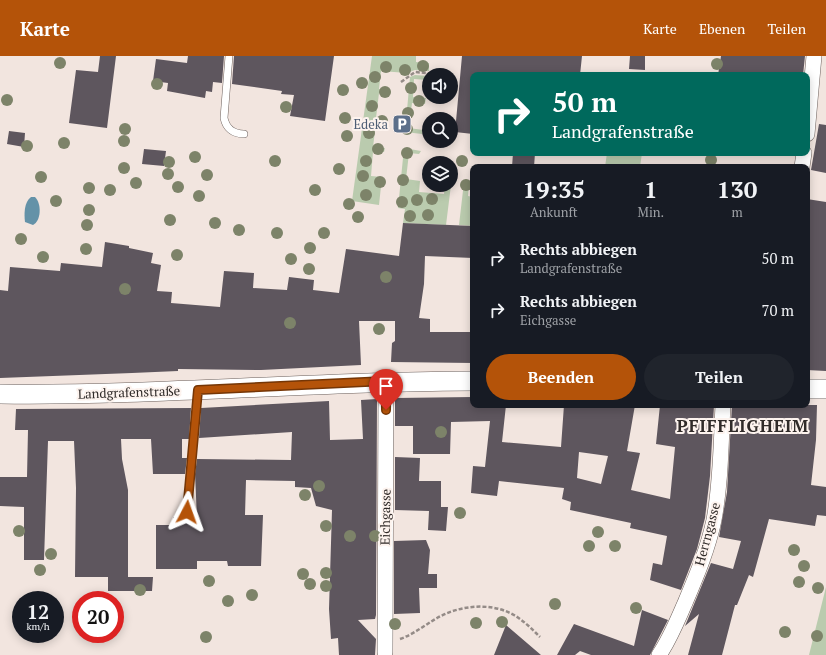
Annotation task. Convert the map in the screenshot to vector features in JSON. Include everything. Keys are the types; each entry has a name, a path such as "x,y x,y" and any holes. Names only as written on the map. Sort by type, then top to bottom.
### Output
{"street":[{"path":"810,101 814,56"},
{"name":"Landgrafenstraße","path":"0,394 198,390 386,381 470,381"},
{"name":"Eichgasse","path":"385,647 386,381"},
{"path":"810,389 826,389"},
{"name":"Herrngasse","path":"660,655 671,635 692,587 708,544 714,521 723,408"}],"lane":[{"path":"229,56 224,118 225,124 231,131 244,134"},
{"path":"187,512 198,390"}],"path":[{"path":"401,82 415,72 422,73"},
{"path":"385,647 450,611 464,608 499,610 514,615 540,637"}],"green space":[{"path":"372,56 416,56 416,62 429,63 429,68 422,68 422,70 415,70 407,73 381,71 379,89 391,91 390,94 379,93 376,118 388,119 387,123 376,123 373,147 385,148 384,152 373,152 371,176 382,177 379,205 352,201"},
{"path":"415,75 422,76 422,80 414,79 413,97 422,98 422,104 412,103 409,128 422,130 422,134 405,132 410,77"},
{"path":"404,148 421,151 419,154 409,153 406,179 420,181 419,192 444,194 444,192 450,192 446,225 403,223 405,209 398,208"},
{"path":"607,156 642,156 640,164 605,164"},
{"path":"464,182 469,183 468,196 470,196 470,226 459,225"},
{"path":"826,587 826,655 809,655"}],"water":[{"path":"31,197 35,197 40,208 38,220 33,225 25,222 26,205"}],"building":[{"path":"100,56 116,56 107,128 69,123 76,70 98,72"},
{"path":"188,56 224,56 222,83 213,82 212,92 206,91 205,98 167,91 168,83 153,81 156,59 187,63"},
{"path":"234,56 334,56 325,121 290,116 294,95 281,94 282,91 232,84"},
{"path":"462,56 582,56 580,72 470,72 470,134 458,132 457,112"},
{"path":"630,56 645,56 645,70 629,69"},
{"path":"721,56 805,56 803,72 718,72"},
{"path":"819,124 826,125 826,173 811,170"},
{"path":"9,131 25,133 24,147 7,144"},
{"path":"144,149 166,151 164,166 142,164"},
{"path":"513,156 535,156 534,164 512,164"},
{"path":"810,199 826,202 826,371 810,370"},
{"path":"403,223 470,226 470,258 425,256 424,284 419,318 430,319 430,332 470,332 470,363 391,362 392,343 395,341 395,321 359,321 361,365 261,370 178,369 178,371 0,378 0,290 8,291 10,267 60,271 61,263 102,267 105,242 129,246 129,248 153,253 151,263 161,265 157,291 172,292 171,303 220,307 224,271 254,273 253,288 287,290 289,277 314,280 313,290 339,293 346,249 399,256"},
{"path":"470,397 470,408 506,408 502,442 561,447 564,408 634,408 627,451 640,453 631,490 670,499 675,447 656,444 660,408 714,408 710,476 705,518 697,549 681,590 650,580 653,563 662,565 667,536 630,528 631,523 570,510 571,502 562,499 564,488 499,481 497,496 471,493 473,466 485,467 490,421 451,422 450,454 413,454 413,426 395,426 395,398","holes":["579,452 608,456 601,484 577,478"]},
{"path":"377,399 376,615 375,619 358,620 376,639 375,655 339,655 338,638 331,639 329,609 332,510 316,506 311,488 295,487 295,481 246,480 245,515 263,515 261,566 228,566 227,561 197,561 197,569 156,569 156,525 173,525 173,517 197,518 195,474 197,459 291,460 292,432 199,438 201,408 329,401 330,440 363,439 361,400"},
{"path":"810,405 817,405 816,440 811,485 826,487 826,516 817,515 815,526 769,519 753,577 749,575 737,605 735,605 722,655 688,655 699,614 685,626 711,563 733,569 741,541 719,537 727,492 732,408 810,408"},
{"path":"191,408 189,439 182,439 182,458 187,458 185,474 153,474 151,439 121,439 122,459 128,490 128,577 153,577 152,591 108,591 108,577 75,577 76,488 74,441 48,441 44,560 24,560 24,507 0,506 0,477 27,477 28,430 15,430 16,409"},
{"path":"395,457 420,458 419,481 441,481 441,507 448,507 446,531 428,530 429,511 395,510"},
{"path":"426,540 430,550 428,574 437,574 437,588 419,588 420,613 394,614 394,541"},
{"path":"642,610 668,620 650,655 591,655 580,651 575,655 557,655 574,624 634,646"},
{"path":"506,625 541,655 494,655"}],"place":[{"name":"Edeka","path":"402,124"}],"district":[{"name":"PFIFFLIGHEIM","path":"743,426"}],"route":[{"path":"187,512 198,390 386,381 386,410"}]}
